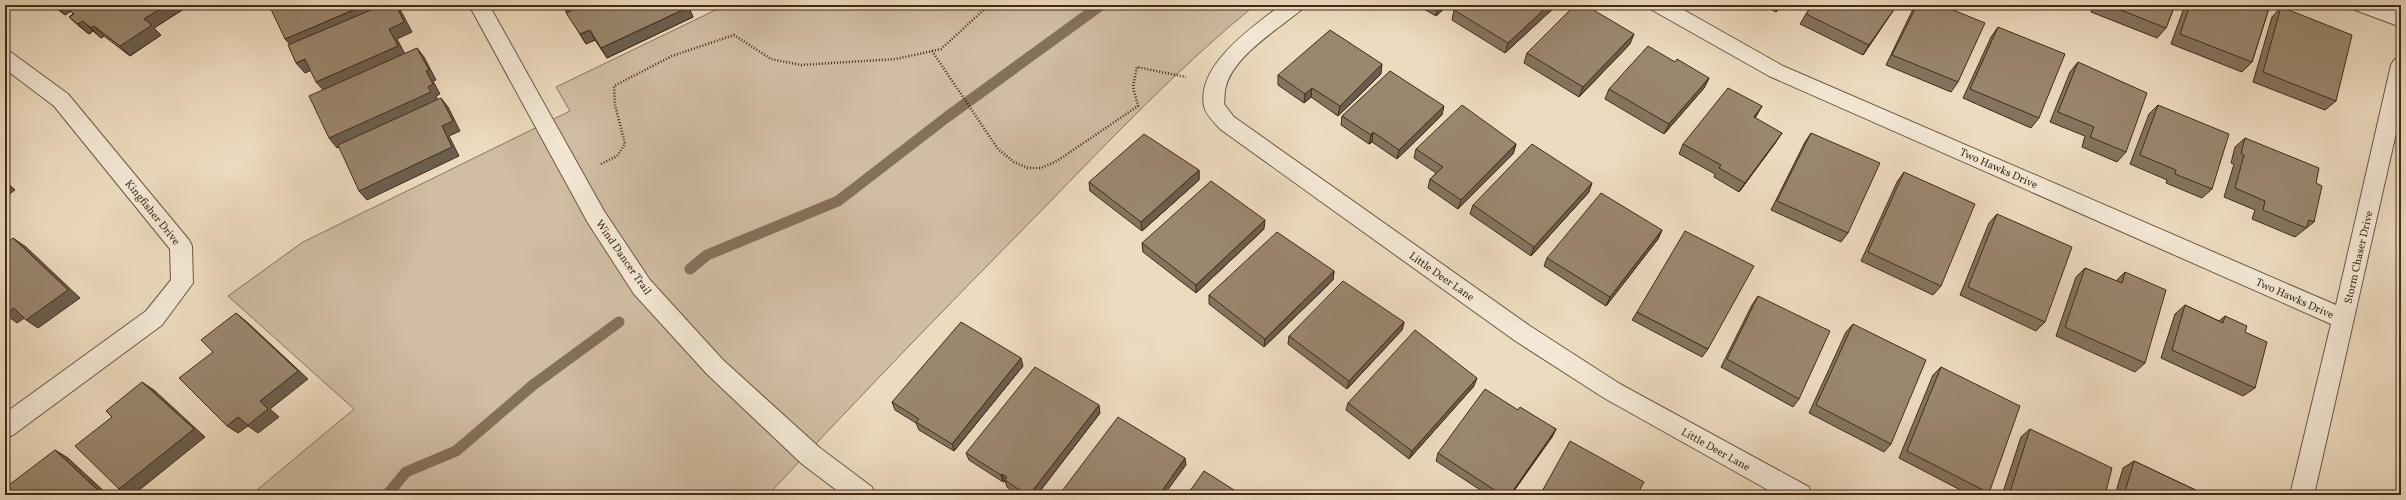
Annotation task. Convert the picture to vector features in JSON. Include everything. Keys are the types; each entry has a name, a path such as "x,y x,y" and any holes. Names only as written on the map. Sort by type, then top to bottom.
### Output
{"street":[{"name":"Wind Dancer Trail","path":"479,5 596,217 642,287 715,367 811,456 863,495"},
{"name":"Little Deer Lane","path":"1294,5 1250,42 1228,63 1216,84 1214,106 1227,123 1522,333 1612,391 1800,495"},
{"name":"Two Hawks Drive","path":"1659,5 1776,71 2344,319"},
{"path":"2362,5 2401,20"},
{"name":"Kingfisher Drive","path":"5,58 61,100 182,246 182,283 154,318 5,427"},
{"name":"Storm Chaser Drive","path":"2302,495 2344,319 2401,65"}],"path":[{"path":"574,178 616,156 625,144 615,105 614,86 630,76 714,40 734,35 771,59 801,65 896,59 941,49 989,5"},
{"path":"932,51 998,149 1014,162 1028,168 1041,168 1057,161 1138,106 1132,94 1133,79 1137,67 1152,68 1216,84"}],"shaded area":[{"path":"726,5 1255,5 1171,79 1118,132 903,352 768,495 251,495 354,409 228,296 303,242 570,111 556,87"}],"building":[{"path":"70,5 166,5 144,19 152,25 120,46 94,26 91,28 83,21 78,24 69,17 74,14 66,7"},
{"path":"269,5 365,5 285,39"},
{"path":"383,5 396,5 404,22 389,29 398,46 316,82 305,59 296,63 288,45"},
{"path":"583,5 687,5 689,7 601,48 590,30 580,34 566,13"},
{"path":"1460,5 1549,5 1508,43 1454,10"},
{"path":"1575,5 1585,5 1634,34 1583,87 1527,53"},
{"path":"1812,5 1897,5 1869,45 1806,14"},
{"path":"1917,5 1941,5 1985,23 1958,82 1892,55"},
{"path":"2108,5 2175,5 2166,28"},
{"path":"2190,5 2270,5 2252,62 2180,34"},
{"path":"2281,7 2352,35 2336,101 2263,72"},
{"path":"1998,27 2065,54 2039,118 1970,89"},
{"path":"1330,30 1382,64 1340,106 1312,88 1305,94 1278,75"},
{"path":"1648,46 1675,62 1677,59 1709,78 1669,124 1609,89"},
{"path":"417,48 429,70 426,71 433,84 428,87 431,92 329,138 309,96"},
{"path":"2078,62 2147,93 2126,152 2090,137 2094,127 2058,112"},
{"path":"1390,71 1444,106 1399,150 1373,132 1371,135 1342,116"},
{"path":"1728,88 1762,106 1754,117 1782,133 1745,183 1719,168 1721,165 1683,144"},
{"path":"441,98 453,121 442,126 452,147 359,191 338,145"},
{"path":"1462,105 1516,144 1461,200 1430,179 1443,167 1416,149"},
{"path":"2158,105 2229,134 2212,189 2175,174 2176,170 2140,155"},
{"path":"1811,133 1880,163 1848,233 1777,201"},
{"path":"1144,134 1199,170 1141,222 1089,182"},
{"path":"2245,138 2319,168 2316,183 2322,186 2314,222 2309,220 2306,228 2263,210 2265,201 2235,188 2244,155 2241,153"},
{"path":"1532,144 1592,183 1534,247 1473,205"},
{"path":"1904,172 1975,204 1941,286 1868,252"},
{"path":"1211,181 1265,220 1196,285 1142,243"},
{"path":"1601,193 1662,230 1610,297 1547,258"},
{"path":"1997,214 2072,247 2045,322 1968,287"},
{"path":"1685,231 1754,266 1708,349 1637,312"},
{"path":"1277,232 1334,271 1265,339 1209,295"},
{"path":"13,238 68,290 26,320 14,308 5,314 5,244"},
{"path":"2085,268 2122,283 2125,272 2166,290 2145,363 2065,327"},
{"path":"1343,281 1404,322 1349,381 1289,336"},
{"path":"1758,296 1830,331 1799,399 1727,359"},
{"path":"2185,305 2223,323 2225,316 2247,326 2245,332 2267,342 2255,388 2172,350"},
{"path":"236,313 298,371 260,401 268,409 248,425 238,417 227,426 179,378 213,352 201,340"},
{"path":"961,322 1021,358 952,444 916,422 919,419 892,402"},
{"path":"1853,324 1926,360 1891,444 1816,405"},
{"path":"1415,330 1477,378 1412,451 1348,403"},
{"path":"1035,367 1099,405 1030,494 1026,491 1024,493 1005,480 1007,477 1002,474 1001,475 966,453"},
{"path":"1941,367 2020,406 1989,493 1907,451"},
{"path":"142,382 194,429 119,489 75,446 112,417 106,411"},
{"path":"1485,389 1518,410 1520,407 1556,429 1510,495 1502,495 1438,453"},
{"path":"1118,417 1185,458 1159,495 1059,495"},
{"path":"2030,429 2112,468 2105,495 2009,495"},
{"path":"1570,441 1644,482 1637,495 1540,495"},
{"path":"55,450 103,495 5,495 5,488"},
{"path":"2134,461 2206,495 2124,495"},
{"path":"1204,471 1242,495 1187,495"},
{"path":"1659,491 1666,495 1657,495"}],"waterway":[{"path":"690,269 707,255 838,201 947,117 1101,5"},
{"path":"387,495 406,472 456,451 533,385 619,322"}]}
